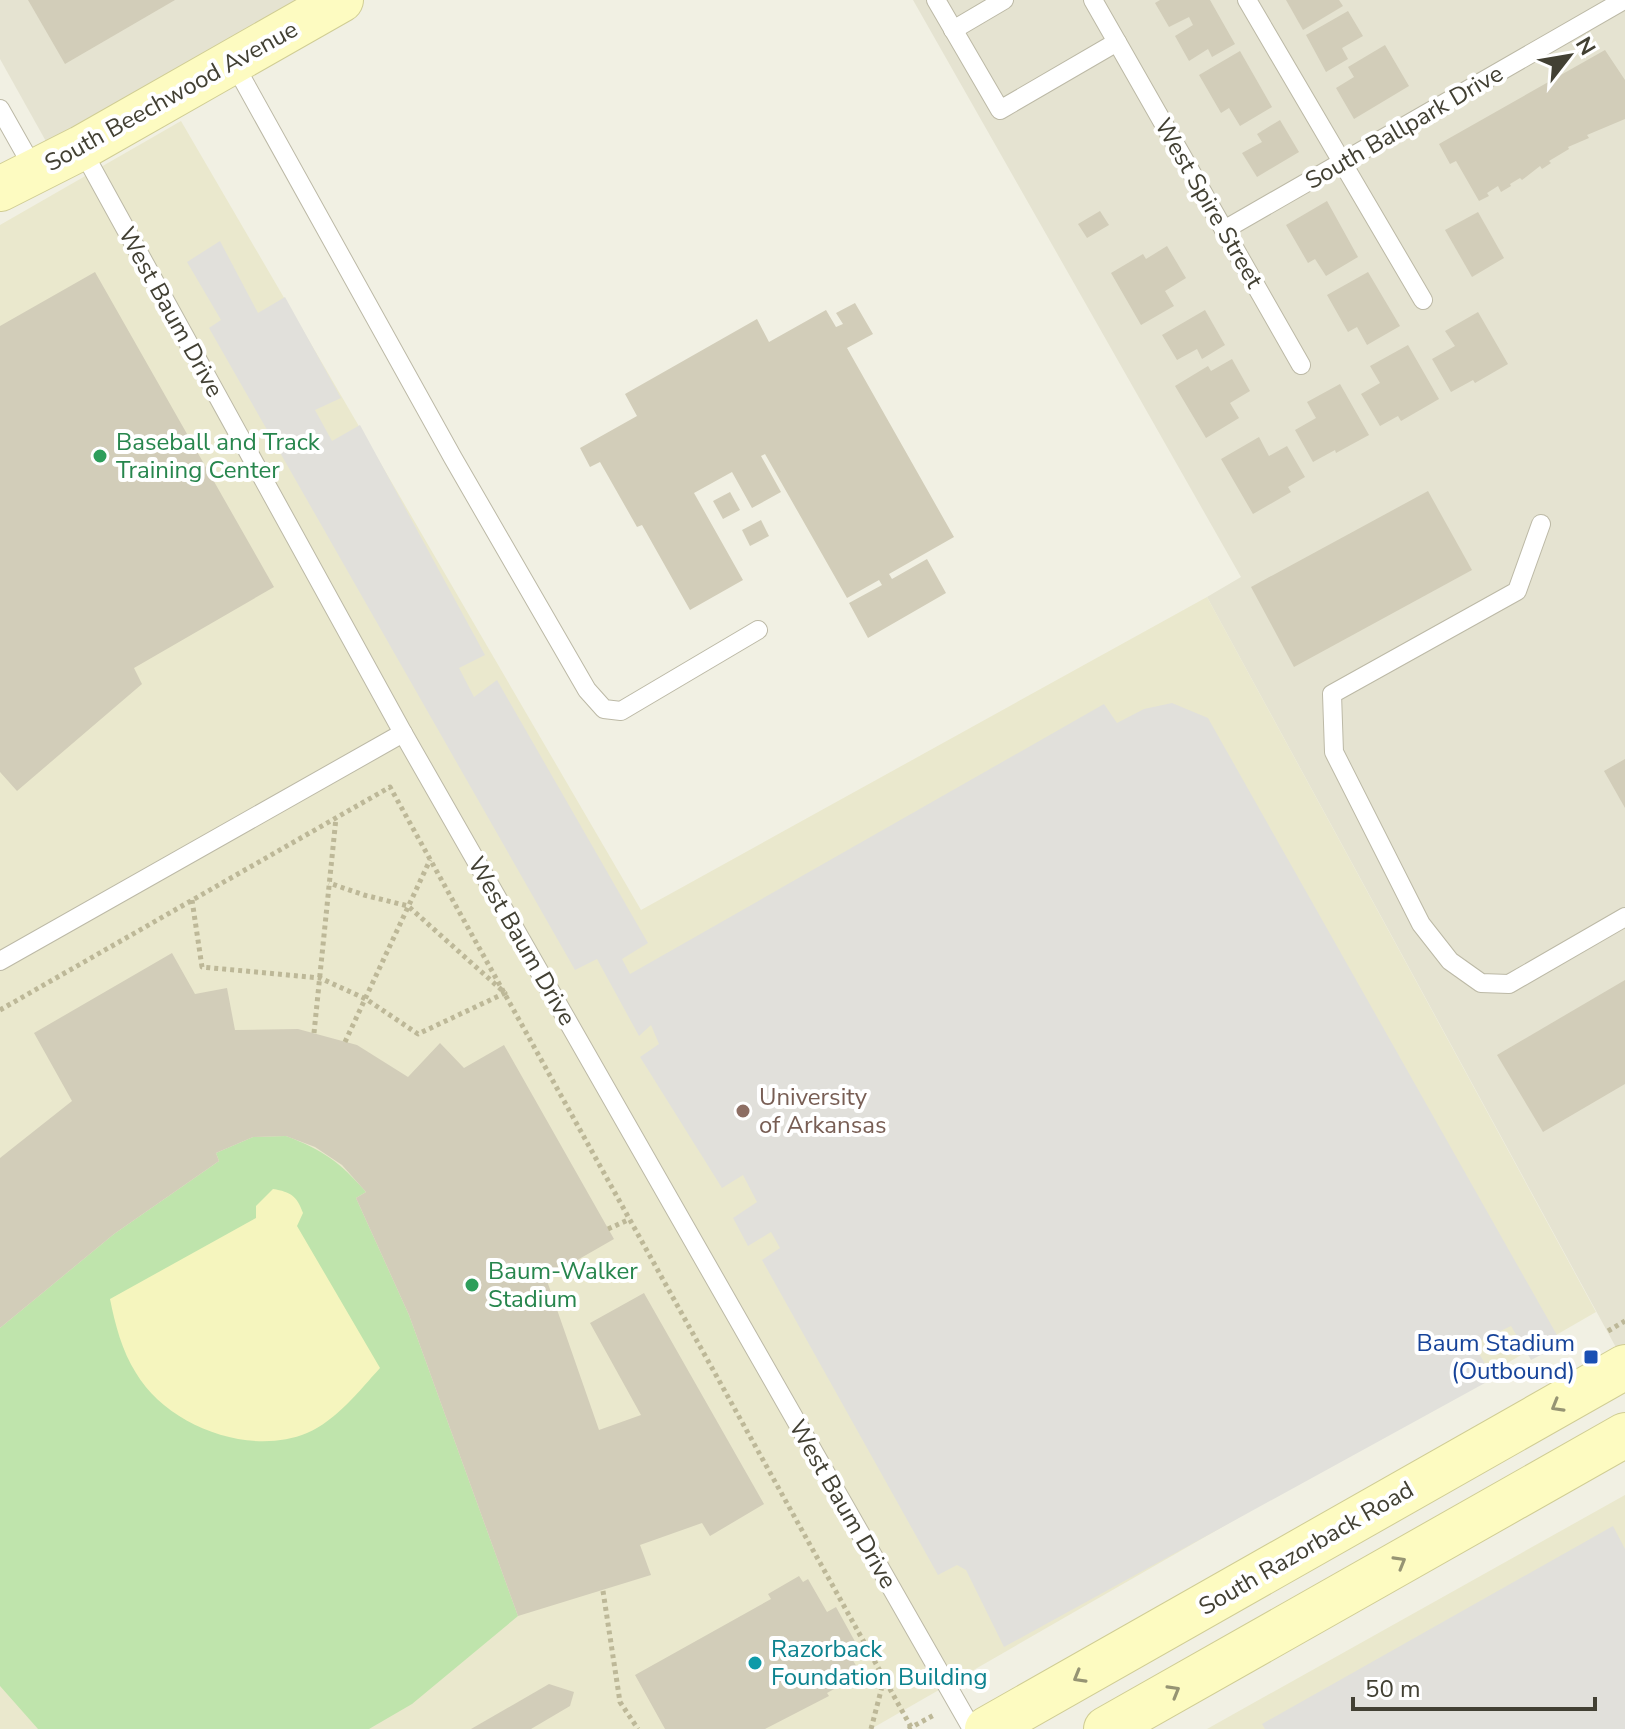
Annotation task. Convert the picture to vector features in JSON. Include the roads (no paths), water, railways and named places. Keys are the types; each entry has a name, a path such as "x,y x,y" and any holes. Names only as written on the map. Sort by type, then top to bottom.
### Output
{"main road":[{"name":"South Beechwood Avenue","path":"18,180 81,148 341,0"},
{"name":"South Razorback Road","path":"987,1729 1625,1367"},
{"path":"1106,1729 1625,1435"}],"lane":[{"path":"936,0 1000,110 1117,42"},
{"path":"953,30 1004,0"},
{"name":"West Spire Street","path":"1093,0 1301,365"},
{"path":"1247,0 1423,300"},
{"name":"South Ballpark Drive","path":"1224,230 1624,0"},
{"path":"233,62 453,458 587,690 604,709 621,711 758,630"},
{"path":"0,109 18,180"},
{"name":"West Baum Drive","path":"81,148 403,733 972,1729"},
{"path":"1541,524 1517,591 1332,694 1334,752 1421,924 1450,961 1481,983 1509,984 1625,917"},
{"path":"0,961 403,733"}],"place":[{"name":"Baseball and Track Training Center","path":"100,456"},
{"name":"University of Arkansas","path":"743,1111"},
{"name":"Baum-Walker Stadium","path":"472,1285"},
{"name":"Baum Stadium (Outbound)","path":"1591,1357"},
{"name":"Razorback Foundation Building","path":"755,1663"}]}
